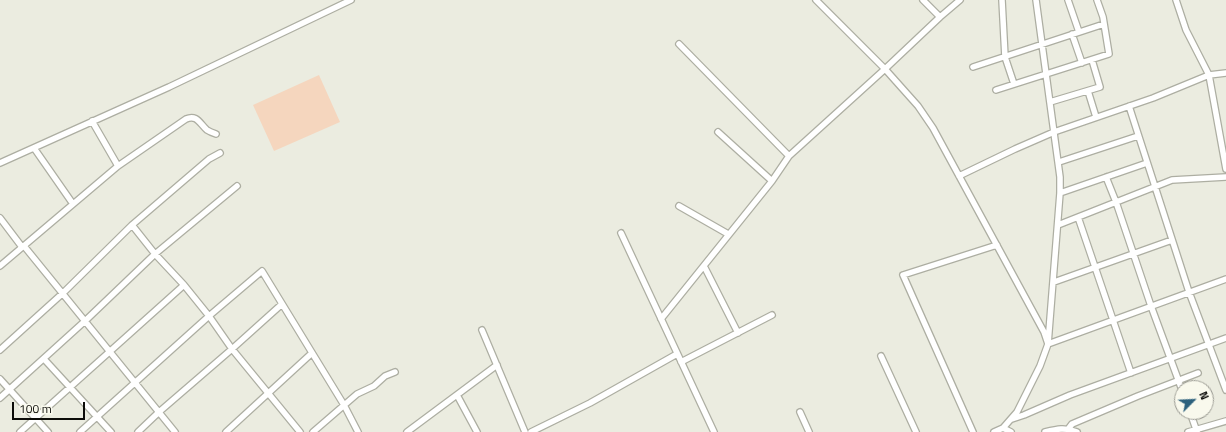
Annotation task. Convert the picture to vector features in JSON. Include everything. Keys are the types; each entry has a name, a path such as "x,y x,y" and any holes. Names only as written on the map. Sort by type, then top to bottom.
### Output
{"street":[{"path":"0,163 169,87 351,0"},
{"path":"816,0 885,69 918,106 933,128 1044,332 1048,344"},
{"path":"923,0 940,17"},
{"path":"661,319 772,181 788,156 959,0"},
{"path":"1002,0 1005,56 1014,84"},
{"path":"994,432 1003,428 1017,412 1048,344 1060,193 1059,162 1036,0"},
{"path":"1068,0 1079,32"},
{"path":"996,90 1109,54 1104,24 1097,0"},
{"path":"1176,0 1186,30 1208,75 1226,169"},
{"path":"973,67 1104,24"},
{"path":"1072,34 1082,63"},
{"path":"678,44 788,156"},
{"path":"1050,102 1100,87 1092,60"},
{"path":"959,176 1054,132 1128,106 1208,75 1226,73"},
{"path":"1088,91 1096,117"},
{"path":"1128,106 1189,292 1210,344 1226,390"},
{"path":"0,266 118,166 175,126 189,118 196,119 207,130 216,134"},
{"path":"92,121 118,166"},
{"path":"718,132 772,181"},
{"path":"1059,162 1138,136"},
{"path":"34,148 73,204"},
{"path":"0,350 63,293 132,225 209,159 220,153"},
{"path":"1060,193 1147,163"},
{"path":"1106,177 1178,380 1198,373"},
{"path":"1058,225 1172,180 1226,177"},
{"path":"0,398 85,321 155,254 237,186"},
{"path":"678,206 728,234"},
{"path":"1078,217 1131,373"},
{"path":"0,218 63,293 175,432"},
{"path":"132,225 155,254 184,285 209,316 232,350 300,432"},
{"path":"621,233 714,432"},
{"path":"1054,282 1172,240"},
{"path":"973,432 903,275 997,245"},
{"path":"704,266 738,333"},
{"path":"80,432 209,316 262,271 344,404 358,432"},
{"path":"1048,344 1226,278"},
{"path":"20,432 184,285"},
{"path":"138,432 282,304"},
{"path":"681,362 772,315"},
{"path":"482,330 525,432"},
{"path":"1012,419 1070,395 1226,338"},
{"path":"226,432 312,353"},
{"path":"531,432 590,403 677,354"},
{"path":"881,356 916,432"},
{"path":"44,359 111,432"},
{"path":"408,432 498,365"},
{"path":"313,432 359,392 374,386 384,377 396,372"},
{"path":"0,379 48,432"},
{"path":"1069,428 1072,424 1174,382"},
{"path":"457,395 477,432"},
{"path":"800,412 809,432"},
{"path":"1193,420 1197,431"},
{"path":"1188,432 1197,431 1226,421"},
{"path":"1003,428 1011,432"},
{"path":"1045,432 1062,428 1069,428 1077,432"}],"shaded area":[{"path":"319,75 340,122 274,151 253,105"}]}
